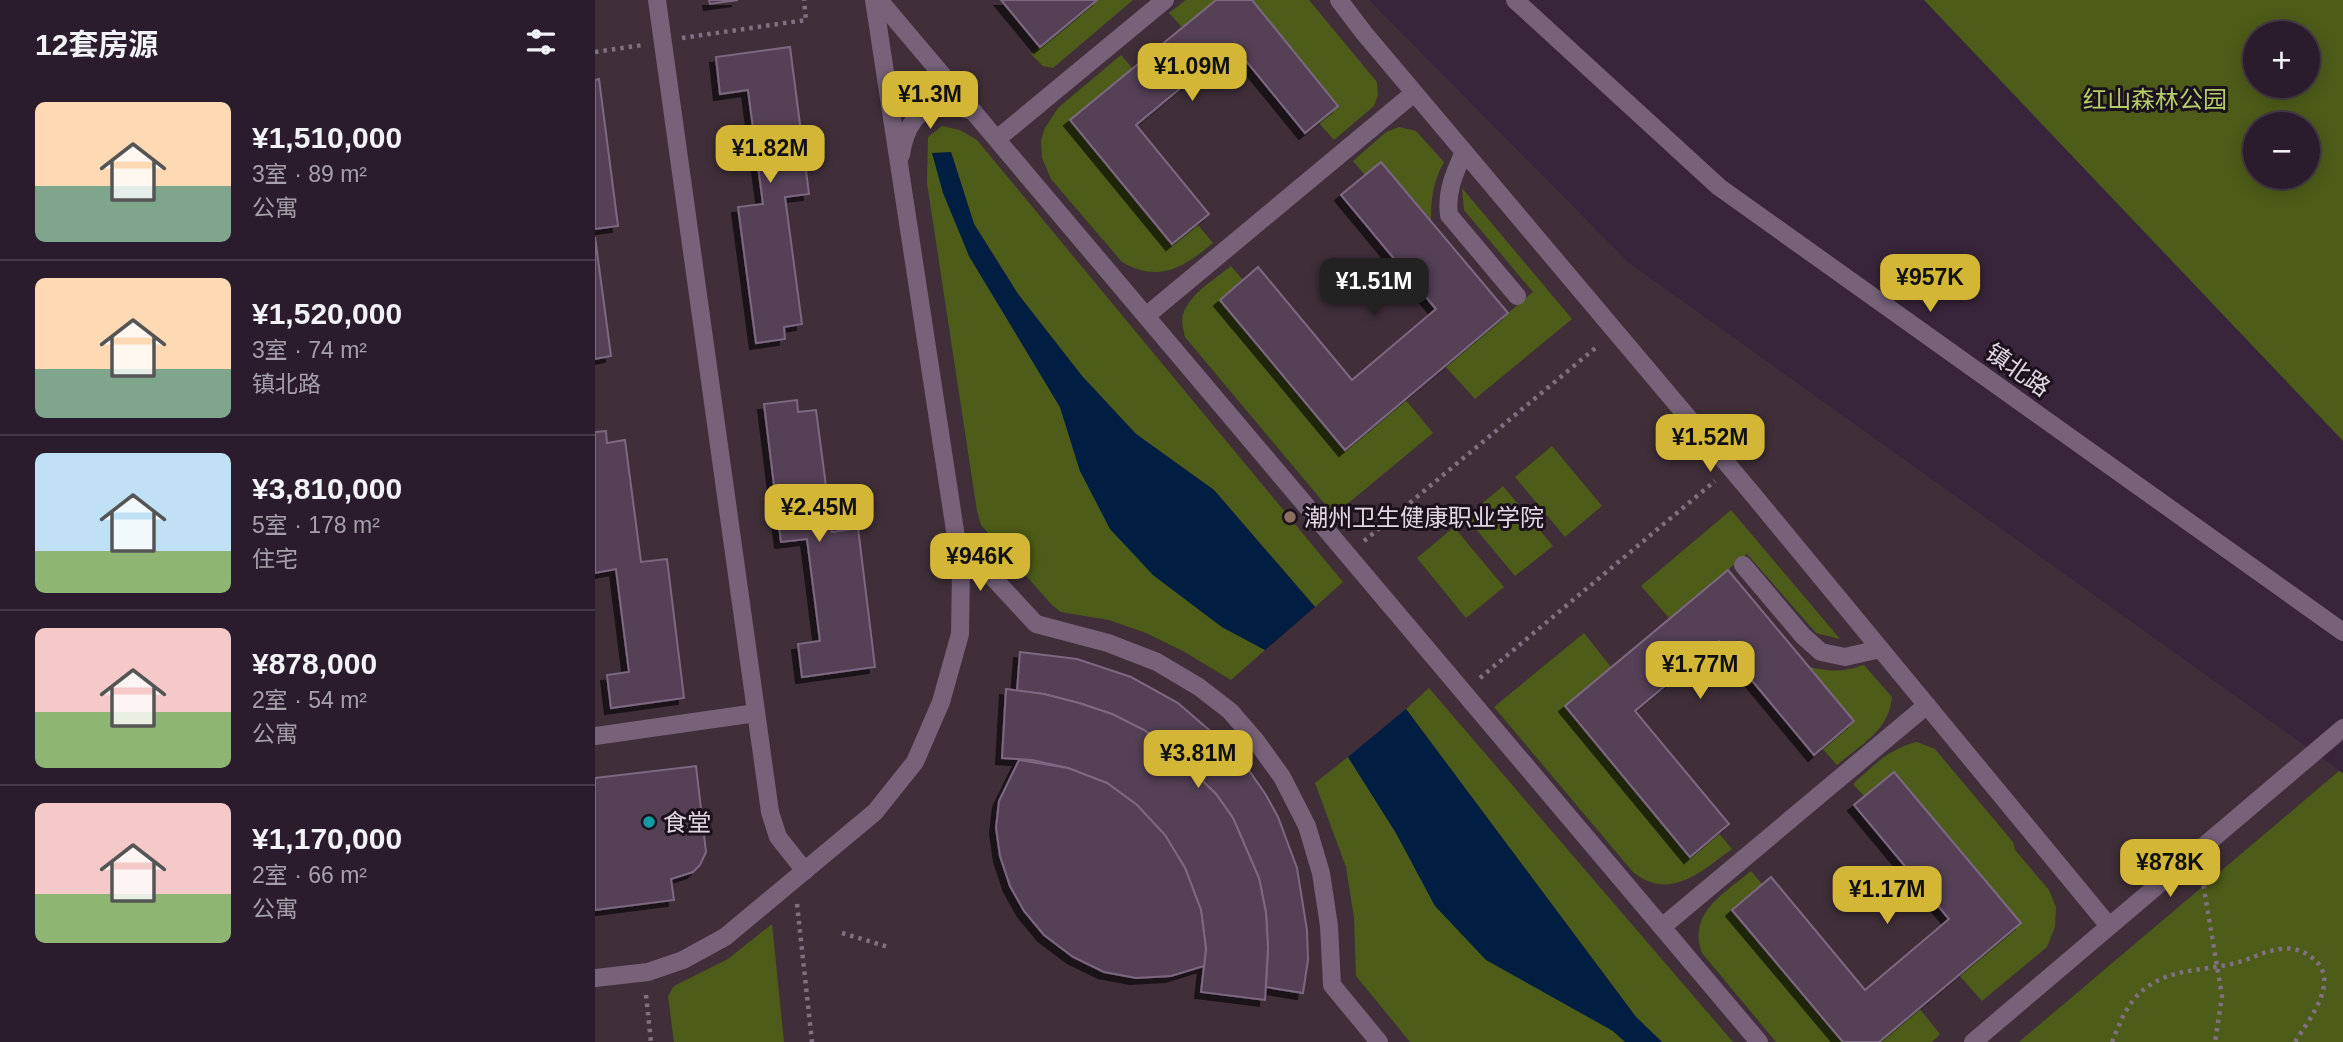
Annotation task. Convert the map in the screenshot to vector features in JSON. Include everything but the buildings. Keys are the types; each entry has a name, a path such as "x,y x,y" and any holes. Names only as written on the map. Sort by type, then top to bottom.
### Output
{"street":[{"path":"657,0 770,812 778,837 805,871"},
{"path":"595,978 648,972 683,960 725,937 875,812 915,762 941,702 960,634 961,569 874,0"},
{"path":"879,0 1759,1042"},
{"path":"997,139 1165,0"},
{"path":"1339,0 2109,926"},
{"name":"镇北路","path":"1515,0 1719,187 2343,632"},
{"path":"1146,316 1414,93"},
{"path":"899,169 903,138 914,119 927,108 944,105 973,111"},
{"path":"1464,152 1452,177 1447,200 1448,215 1517,296"},
{"path":"1743,565 1803,636 1821,652 1845,657 1880,649"},
{"path":"961,569 984,568 1036,624 1108,643 1157,662 1230,711 1282,777 1307,826 1321,873 1329,926 1332,985 1379,1042"},
{"path":"1662,927 1927,705"},
{"path":"595,736 756,713"},
{"path":"1973,1042 2343,728"}],"path":[{"path":"595,52 806,20 804,0"},
{"path":"1347,555 1615,332"},
{"path":"1463,692 1731,469"},
{"path":"2201,876 2222,996 2215,1042"},
{"path":"797,904 812,1042"},
{"path":"842,933 888,947"},
{"path":"2112,1042 2125,1011 2136,996 2151,984 2171,974 2238,963 2264,952 2283,948 2302,951 2315,960 2323,974 2324,990 2317,1008 2295,1042"},
{"path":"646,994 652,1042"}],"shaded area":[{"name":"潮州卫生健康职业学院","path":"595,0 1369,0 1629,263 2343,773 2343,1042 595,1042"}],"green space":[{"path":"1097,0 1133,0 1053,68 1043,66 1031,54"},
{"path":"1186,0 1216,0 1183,28 1169,13"},
{"path":"1252,0 1309,0 1377,82 1378,95 1374,106 1334,140 1318,122 1338,105"},
{"name":"红山森林公园","path":"1924,0 2343,0 2343,441"},
{"path":"1121,55 1133,69 1071,120 1172,244 1197,224 1213,243 1181,266 1170,270 1148,271 1122,262 1051,179 1042,158 1041,140 1058,108"},
{"path":"942,126 960,130 977,140 1343,582 1315,607 1214,490 1136,434 1082,376 1018,294 974,224 951,152 969,256 1060,407 1080,471 1153,575 1222,627 1265,650 1231,680 1183,651 1146,633 1109,620 1061,612 981,525 927,183 928,137"},
{"path":"1399,127 1416,131 1444,162 1433,190 1431,220 1382,162 1365,175 1353,161 1386,132"},
{"path":"1462,188 1572,319 1475,399 1445,366 1533,292 1464,210"},
{"path":"1231,266 1243,280 1220,300 1345,450 1405,399 1433,433 1334,515 1185,337 1182,320 1189,303 1201,289"},
{"path":"1552,446 1602,506 1565,537 1515,477"},
{"path":"1503,486 1553,546 1515,576 1466,517"},
{"path":"1731,510 1840,639 1816,633 1747,554 1669,618 1641,586"},
{"path":"1454,527 1504,587 1466,618 1417,558"},
{"path":"1584,633 1611,667 1565,707 1690,856 1718,832 1732,849 1685,880 1660,884 1647,881 1633,872 1494,707"},
{"path":"1864,665 1892,697 1890,709 1880,728 1837,765 1822,748 1854,721 1809,667 1837,670"},
{"path":"1429,688 1733,1042 1662,1042 1636,1017 1406,709"},
{"path":"1917,742 1935,749 2013,842 2015,850 2049,890 2056,907 2055,927 2047,947 1982,1001 1959,975 2020,923 1895,772 1865,797 1853,784 1890,753"},
{"path":"1348,757 1396,833 1435,906 1626,1042 1410,1042 1356,976 1354,918 1346,867 1315,783"},
{"path":"2339,771 2343,773 2343,1042 2019,1042"},
{"path":"1751,871 1763,885 1733,910 1843,1042 1776,1042 1702,953 1699,939 1704,916 1720,897"},
{"path":"772,924 784,1042 674,1042 668,996 674,986 728,959"},
{"path":"1919,1008 1940,1034 1932,1042 1879,1042"}],"water":[{"path":"951,152 974,224 1018,294 1082,376 1136,434 1214,490 1315,607 1265,650 1222,627 1153,575 1110,529 1080,471 1060,407 969,256 943,193 932,153"},
{"path":"1406,709 1636,1017 1662,1042 1625,1042 1613,1031 1486,960 1435,906 1396,833 1348,757"}],"place":[{"name":"潮州卫生健康职业学院","path":"1290,517"},
{"name":"食堂","path":"649,822"}]}
